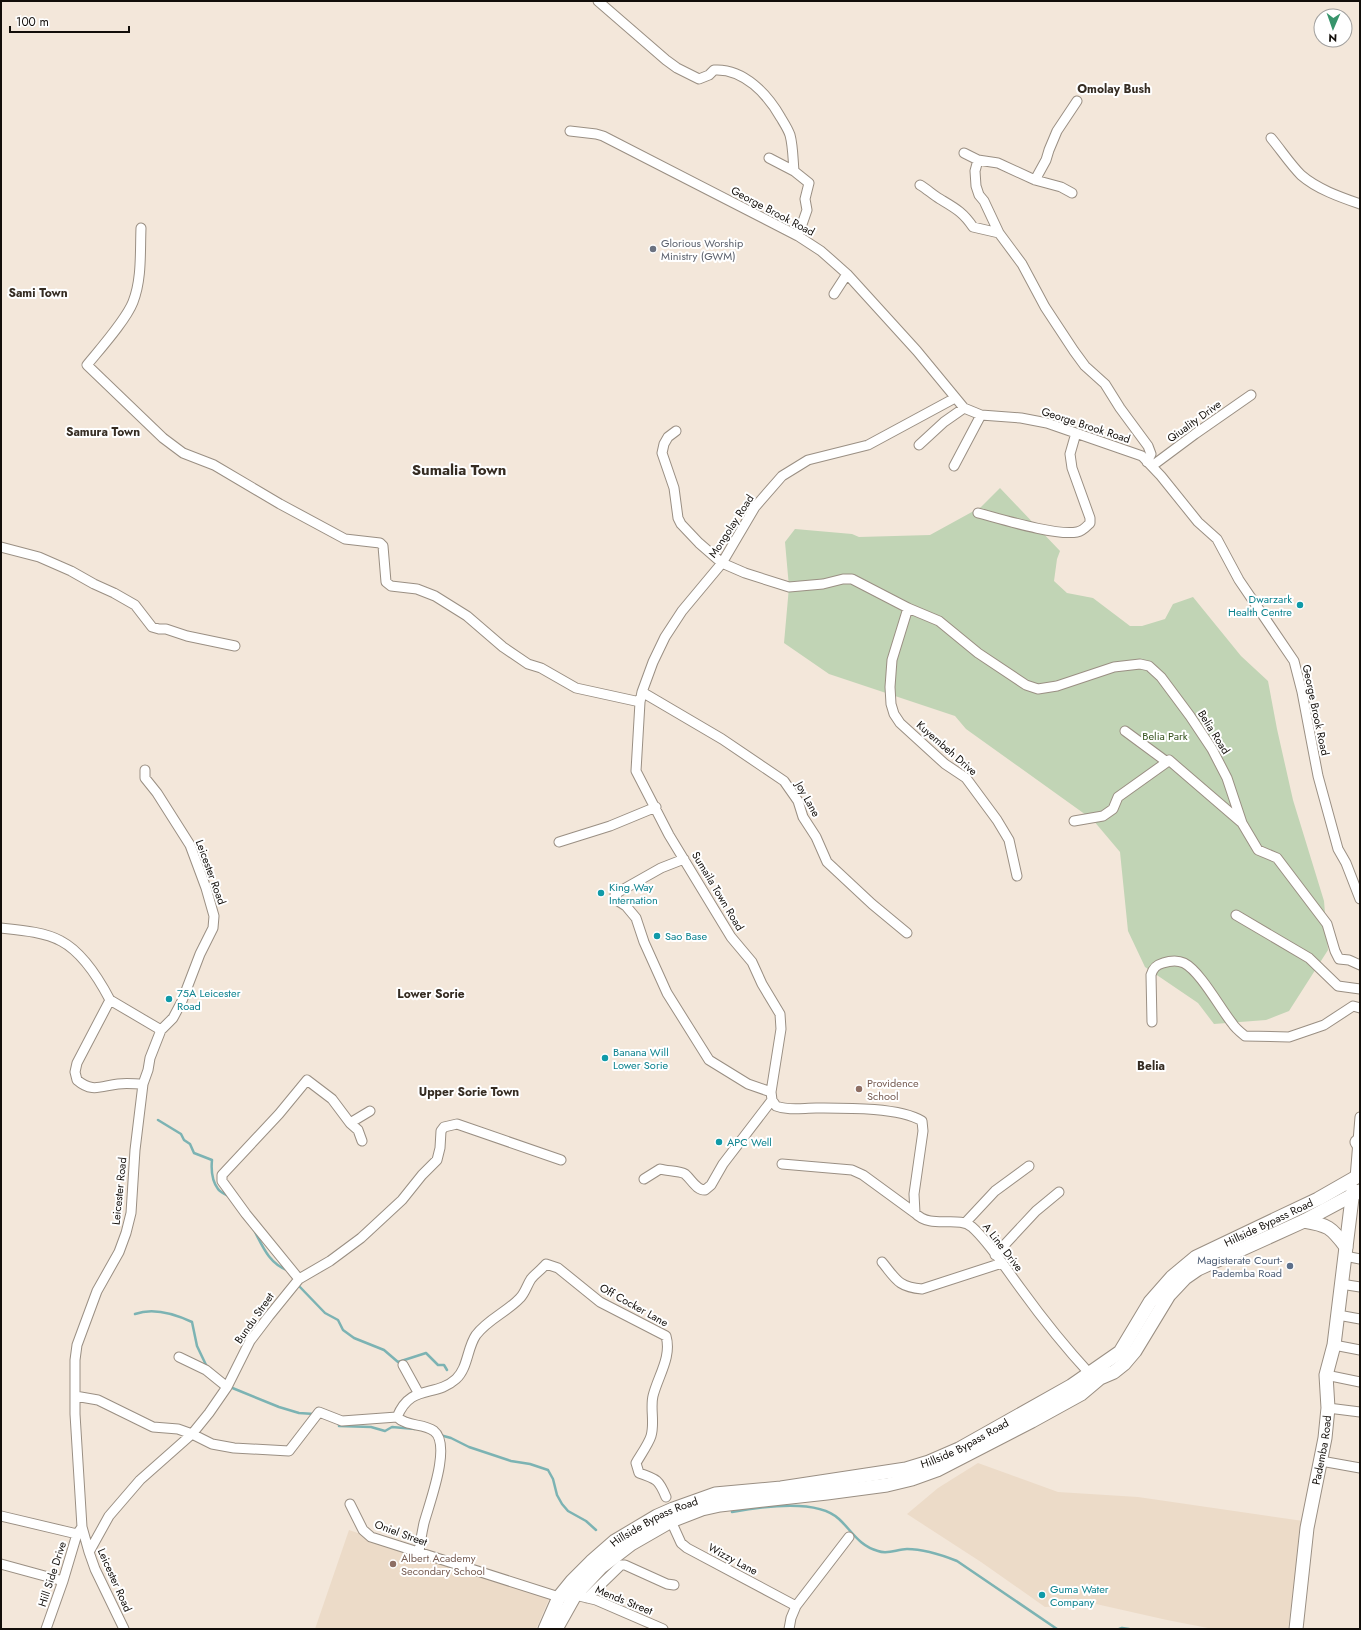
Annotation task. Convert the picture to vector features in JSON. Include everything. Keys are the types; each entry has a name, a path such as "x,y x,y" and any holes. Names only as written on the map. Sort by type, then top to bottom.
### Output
{"main road":[{"name":"Pademba Road","path":"1296,1629 1307,1528 1325,1438 1328,1408 1326,1375 1334,1345 1357,1177"},
{"name":"Hillside Bypass Road","path":"556,1629 614,1556 654,1529 671,1521 702,1509 720,1505 887,1485 912,1479 937,1470 1081,1394 1095,1376 1120,1352 1150,1302 1172,1277 1196,1257 1324,1196 1357,1177"},
{"name":"Hillside Bypass Road","path":"545,1629 559,1597 572,1581 615,1541 657,1516 715,1494 781,1488 869,1476 906,1469 929,1462 959,1449 1095,1376 1114,1372 1124,1364 1134,1351 1169,1295 1198,1269 1304,1221 1356,1193"},
{"path":"1304,1221 1323,1224 1330,1228 1346,1251"}],"street":[{"path":"598,1 666,60 681,70 699,79 709,75 714,70 729,71 750,82 764,93 771,101 788,130 794,172"},
{"path":"1035,180 1046,160 1057,131 1077,101"},
{"name":"George Brook Road","path":"570,131 603,136 798,236 821,251 847,274 917,351 964,408 982,415 1021,418 1047,423 1142,456 1198,522 1217,539 1239,580 1294,661 1302,692 1318,776 1338,849 1346,862 1360,899"},
{"path":"1271,138 1300,174 1310,182 1332,193 1360,204"},
{"path":"964,153 978,160 998,163 1035,180 1061,187 1072,193"},
{"path":"770,158 808,181 809,186 805,200 808,210 798,236"},
{"path":"978,160 975,171 976,186 979,195 984,201 999,233 1022,264 1045,307 1085,366 1106,384 1120,408 1148,446 1151,454 1150,464"},
{"path":"920,185 956,208 966,217 973,227 999,233"},
{"path":"141,228 139,277 133,303 87,365 163,438 183,453 214,465 280,504 345,539 380,543 383,546 386,582 391,586 417,589 435,596 466,616 503,647 528,664 541,668 576,688 640,702"},
{"path":"834,294 847,274"},
{"name":"Qiuality Drive","path":"1150,464 1251,395"},
{"name":"Mongolay Road","path":"642,692 653,662 665,637 682,612 722,563 755,507 782,476 808,460 868,445 955,398"},
{"path":"919,445 944,422 964,408"},
{"path":"954,466 982,415"},
{"path":"676,431 668,437 664,444 662,453 674,488 678,518 681,524 699,543 722,563 745,573 789,587 824,584 843,579 852,580 908,608"},
{"path":"978,513 1068,533 1083,530 1090,523 1090,518 1072,468 1070,454 1076,433"},
{"path":"1,546 39,557 71,571 114,593 135,605 152,627 159,630 166,629 192,637 235,646"},
{"name":"Belia Road","path":"908,608 940,621 978,653 1026,685 1038,689 1057,686 1114,667 1140,664 1149,666 1161,677 1194,721 1212,750 1228,778 1242,823 1258,850 1277,858 1315,906 1327,924 1339,959 1350,960 1360,965"},
{"name":"Kuyembeh Drive","path":"908,608 892,660 890,687 891,704 894,714 900,723 945,764 966,778 997,820 1009,840 1017,876"},
{"name":"Sumaila Town Road","path":"642,692 640,702 636,771 656,807 669,835 731,937 752,962 762,984 780,1014 781,1029 772,1096"},
{"name":"Joy Lane","path":"642,692 722,739 784,781 798,801 803,817 816,837 827,862 872,904 907,933"},
{"path":"1125,731 1167,762 1169,760 1242,823"},
{"path":"1074,821 1103,816 1113,809 1118,797 1167,762"},
{"name":"Leicester Road","path":"124,1629 102,1585 80,1530 75,1421 75,1360 77,1345 98,1291 119,1252 131,1213 135,1150 143,1084 161,1030 173,1018 182,1001 200,954 213,928 214,916 206,888 190,845 157,793 145,778 145,770"},
{"path":"559,842 610,826 656,807"},
{"path":"684,859 661,868 615,894 615,899 626,906 636,918 644,942 668,994 709,1060 748,1084 772,1096 776,1106 781,1108 846,1108 876,1110 914,1116 922,1121 923,1131 914,1194 915,1213"},
{"path":"1236,915 1309,958 1338,986 1360,989"},
{"path":"1,928 31,932 60,940 70,946 99,980 110,1000 161,1030"},
{"path":"1152,1022 1151,975 1153,969 1157,965 1165,962 1176,961 1184,962 1194,970 1233,1025 1245,1036 1289,1038 1324,1025 1353,1006 1360,1008"},
{"path":"110,1000 77,1063 75,1072 77,1080 88,1088 119,1084 143,1084"},
{"path":"299,1279 246,1214 222,1181 222,1175 268,1126 307,1080 332,1099 350,1123 358,1130 362,1141"},
{"path":"644,1179 660,1169 679,1172 686,1175 699,1188 705,1190 711,1185 722,1164 772,1096"},
{"path":"350,1123 370,1111"},
{"path":"1357,1177 1360,1117"},
{"name":"Bundu Street","path":"89,1552 109,1516 140,1480 192,1434 227,1387 250,1341 299,1279 330,1261 361,1238 402,1200 436,1160 440,1148 441,1131 444,1126 457,1124 561,1160"},
{"name":"A Line Drive","path":"782,1164 852,1170 863,1175 915,1213 919,1218 926,1220 966,1222 977,1232 1030,1301 1095,1376"},
{"path":"966,1222 995,1191 1029,1166"},
{"path":"995,1255 1036,1211 1059,1192"},
{"path":"1346,1251 1360,1259"},
{"path":"882,1262 900,1284 910,1288 922,1289 1002,1263"},
{"name":"Off Cocker Lane","path":"419,1394 446,1385 459,1376 476,1335 487,1323 498,1317 521,1297 531,1279 546,1264 558,1268 600,1302 666,1336 668,1342 663,1373 653,1397 651,1436 636,1463 639,1473 653,1478 661,1484 666,1497"},
{"path":"1342,1278 1360,1287"},
{"path":"1338,1315 1360,1318"},
{"path":"1334,1345 1360,1350"},
{"path":"179,1357 206,1370 227,1387"},
{"path":"397,1417 402,1405 407,1400 419,1394 403,1365"},
{"path":"1326,1375 1360,1382"},
{"path":"75,1396 98,1400 153,1427 178,1429 212,1444 234,1448 290,1451 319,1412 342,1421 397,1417 401,1421 434,1432 440,1439 438,1471 424,1524 419,1553"},
{"path":"1328,1408 1360,1412"},
{"path":"1321,1461 1360,1468"},
{"name":"Oniel Street","path":"350,1504 367,1535 559,1597 581,1596"},
{"path":"1,1516 80,1530"},
{"name":"Wizzy Lane","path":"671,1521 681,1542 687,1548 796,1606"},
{"name":"Hill Side Drive","path":"46,1629 80,1530"},
{"path":"789,1629 791,1618 796,1606 849,1537"},
{"path":"1,1564 63,1581"},
{"path":"581,1596 621,1565 625,1565 668,1584 674,1585"},
{"name":"Mends Street","path":"581,1596 663,1629"}],"shaded area":[{"path":"978,1463 1058,1492 1138,1497 1303,1521 1288,1629 1213,1629 1096,1604 1045,1607 981,1562 907,1514 938,1488"},
{"name":"Albert Academy Secondary School","path":"349,1530 549,1599 536,1629 315,1629"}],"green space":[{"name":"Belia Park","path":"1000,488 1060,551 1057,559 1054,581 1067,593 1093,598 1130,626 1142,626 1165,619 1173,604 1193,597 1241,656 1268,681 1293,800 1324,901 1328,950 1289,1011 1266,1020 1214,1024 1198,1003 1145,967 1128,931 1120,852 1093,820 966,729 955,716 829,674 784,643 789,587 785,542 795,529 852,534 859,537 930,535 981,507"}],"waterway":[{"path":"158,1120 181,1134 184,1140 190,1144 194,1153 212,1160 214,1182 219,1190 228,1196"},
{"path":"254,1230 271,1259 287,1270"},
{"path":"298,1283 299,1286 325,1313 338,1320 343,1330 354,1338 384,1350 398,1362 426,1353 438,1365 444,1365 447,1370"},
{"path":"135,1314 157,1311 179,1316 192,1322 197,1346 207,1367"},
{"path":"230,1387 279,1407 299,1413 314,1414"},
{"path":"339,1423 339,1426 371,1427 385,1431 392,1427 415,1429"},
{"path":"440,1435 451,1438 469,1447 511,1461 530,1464 548,1470 562,1504 568,1511 586,1521 596,1530"},
{"path":"732,1512 772,1506 803,1506 829,1512 839,1519 856,1538 871,1549 882,1552 913,1549 926,1551 957,1561 1057,1629"},
{"path":"1119,1629 1129,1629"}],"place":[{"name":"Glorious Worship Ministry (GWM)","path":"653,249"},
{"name":"Dwarzark Health Centre","path":"1300,605"},
{"name":"King Way Internation","path":"601,893"},
{"name":"Sao Base","path":"657,936"},
{"name":"75A Leicester Road","path":"169,999"},
{"name":"Banana Will Lower Sorie","path":"605,1058"},
{"name":"Providence School","path":"859,1089"},
{"name":"APC Well","path":"719,1142"},
{"name":"Magisterate Court- Pademba Road","path":"1290,1266"},
{"name":"Albert Academy Secondary School","path":"393,1564"},
{"name":"Guma Water Company","path":"1042,1595"}],"district":[{"name":"Omolay Bush","path":"1114,89"},
{"name":"Sami Town","path":"38,293"},
{"name":"Samura Town","path":"103,432"},
{"name":"Sumalia Town","path":"459,470"},
{"name":"Lower Sorie","path":"431,994"},
{"name":"Belia","path":"1151,1066"},
{"name":"Upper Sorie Town","path":"469,1092"}]}
